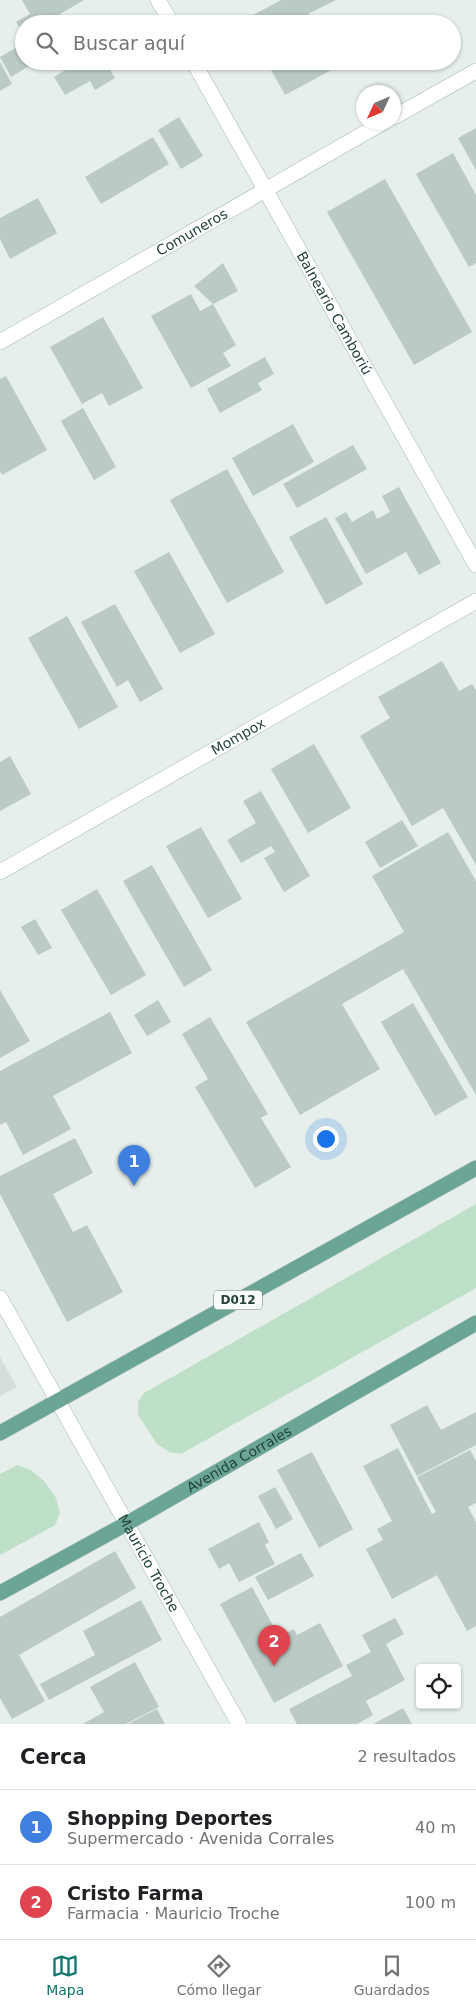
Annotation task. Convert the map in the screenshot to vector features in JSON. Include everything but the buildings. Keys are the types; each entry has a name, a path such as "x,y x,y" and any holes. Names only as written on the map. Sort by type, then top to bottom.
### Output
{"main road":[{"name":"D012","path":"0,1433 476,1168"},
{"name":"Avenida Corrales","path":"0,1593 126,1524 476,1323"}],"street":[{"path":"158,0 167,15"},
{"name":"Balneario Camboriú","path":"198,70 476,565"},
{"path":"401,113 476,71"},
{"name":"Comuneros","path":"0,342 370,130"},
{"name":"Mompox","path":"0,872 476,601"},
{"name":"Mauricio Troche","path":"0,1298 239,1724"}],"shaded area":[{"path":"0,1357 17,1387 0,1396"}],"green space":[{"path":"476,1204 476,1288 181,1454 169,1452 157,1444 138,1415 138,1402 144,1393"},
{"path":"17,1465 31,1470 44,1481 56,1498 60,1513 55,1525 0,1555 0,1474"}],"place":[{"name":"Shopping Deportes","path":"134,1186"},
{"name":"Cristo Farma","path":"274,1666"}]}
